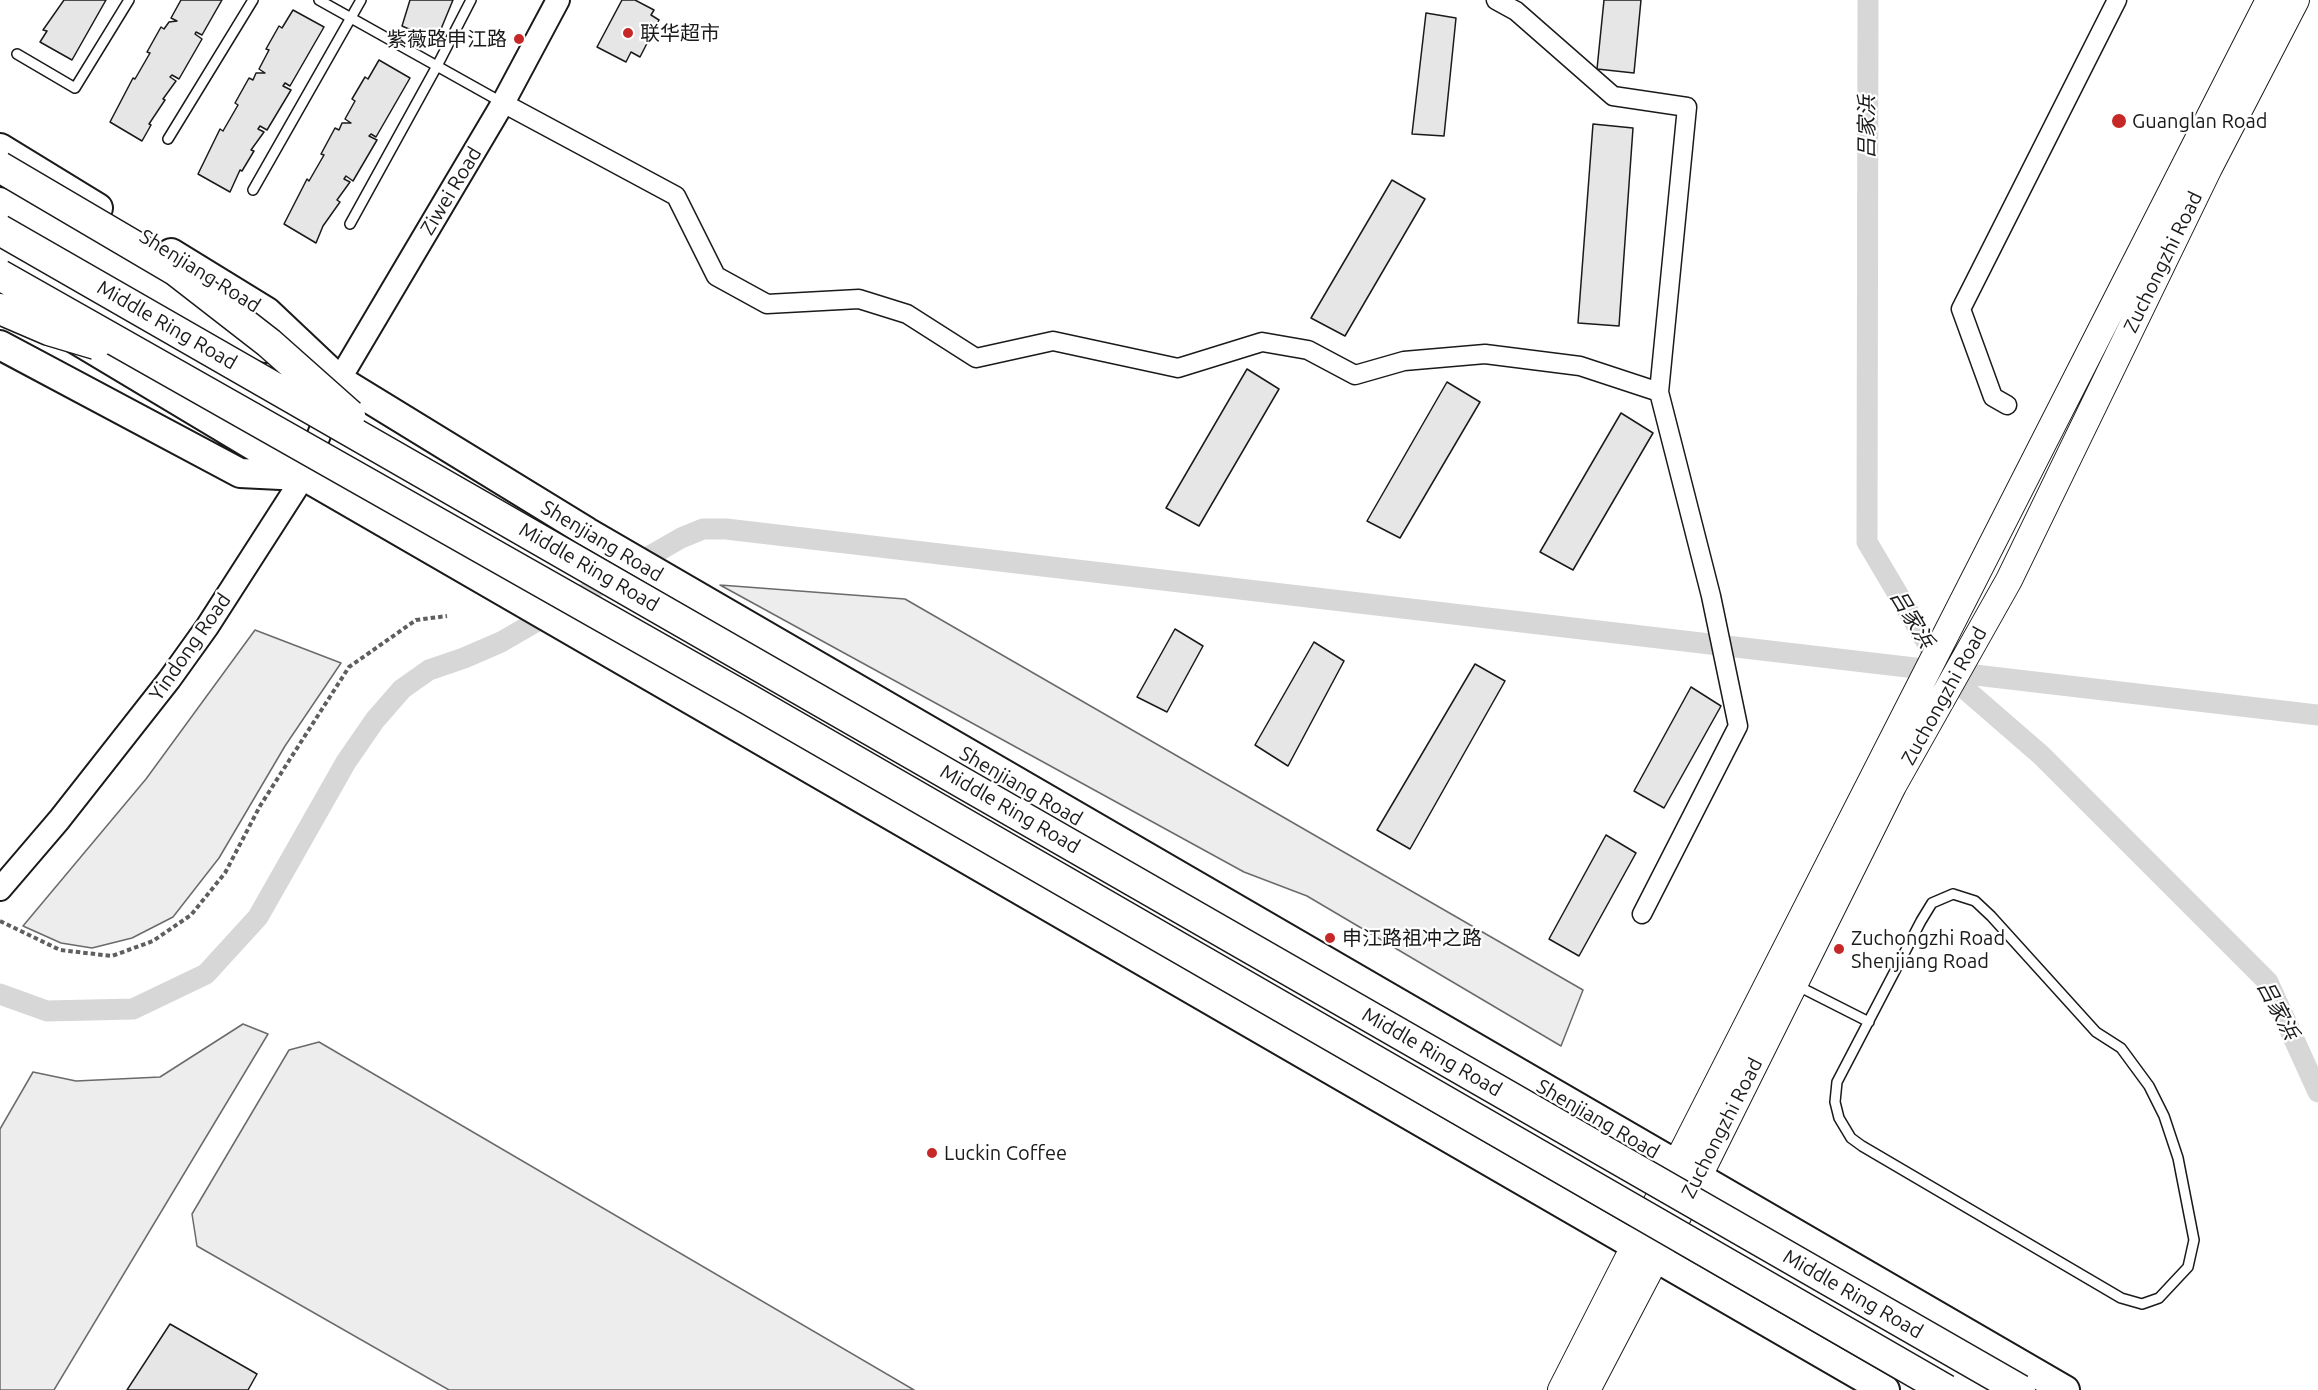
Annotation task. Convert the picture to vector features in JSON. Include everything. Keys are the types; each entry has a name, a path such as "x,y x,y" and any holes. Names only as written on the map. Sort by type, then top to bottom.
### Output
{"highway":[{"path":"0,167 175,270 269,343 398,456"},
{"name":"Middle Ring Road","path":"0,230 398,456 2020,1390"},
{"name":"Middle Ring Road","path":"0,275 748,699 1946,1390"},
{"path":"0,309 49,330 145,359"}],"main road":[{"name":"Zuchongzhi Road","path":"1687,1171 1793,984 1985,560 2269,0"},
{"name":"Zuchongzhi Road","path":"1587,1390 1645,1254 1885,779 2009,580 2209,168 2296,0"},
{"name":"Shenjiang Road","path":"0,148 267,312 339,380 696,598 2065,1390"},
{"path":"0,202 230,332 339,380"},
{"path":"0,296 304,476 1645,1254 1885,1390"},
{"path":"0,345 240,473 304,476"},
{"name":"Zuchongzhi Road","path":"1561,1390 1645,1254"}],"street":[{"name":"Ziwei Road","path":"339,380 503,103 558,0"},
{"path":"1496,0 1516,11 1613,96 1688,107 1659,392 1711,596 1737,726 1642,914"},
{"path":"2007,405 1994,397 1961,309 2117,0"},
{"path":"503,103 676,196 716,276 767,304 859,299 907,314 976,358 1053,341 1178,368 1262,342 1308,350 1355,375 1404,361 1485,354 1580,366 1659,392"},
{"name":"Yindong Road","path":"0,889 66,811 169,680 207,627 304,476 339,380"}],"lane":[{"path":"17,54 75,88 129,0"},
{"path":"168,139 253,0"},
{"path":"319,0 503,103"},
{"path":"253,190 361,0"},
{"path":"350,224 471,0"},
{"path":"1953,894 1975,901 2096,1032 2121,1048 2149,1086 2164,1116 2178,1158 2194,1240 2188,1267 2159,1298 2142,1304 2121,1298 1851,1138 1839,1118 1835,1102 1837,1082 1869,1022 1932,903 1953,894"},
{"path":"1793,984 1869,1022"}],"path":[{"path":"0,921 60,950 112,956 153,941 191,915 225,873 260,806 349,667 416,620 447,616"}],"shaded area":[{"path":"720,585 905,599 1583,990 1561,1046 1307,896 1244,872"},
{"path":"255,630 341,663 285,746 219,858 173,917 132,938 92,948 61,943 23,926 146,779"},
{"path":"243,1024 268,1034 54,1390 0,1390 0,1129 33,1072 76,1081 160,1077"},
{"path":"319,1042 914,1390 449,1390 197,1246 192,1214 289,1050"}],"building":[{"path":"64,0 106,0 72,60 40,42 47,31 43,30"},
{"path":"181,0 222,0 202,35 196,32 195,34 202,39 179,79 172,75 170,77 176,81 163,99 165,100 149,124 151,125 142,141 110,122 133,78 135,79 150,53 147,52 161,27 164,29 169,22 177,21 171,18"},
{"path":"410,0 453,0 436,41 402,26"},
{"name":"联华超市","path":"622,0 635,0 654,10 651,15 659,20 640,57 631,52 626,62 597,47"},
{"path":"1604,0 1641,0 1634,73 1597,69"},
{"path":"293,10 324,27 290,86 285,83 283,86 291,90 267,130 260,126 258,129 264,132 251,150 254,151 242,171 240,170 230,192 198,174 220,129 223,131 238,105 235,103 249,78 253,80 256,73 265,73 259,69 269,50 266,49 279,26 282,28"},
{"path":"1426,13 1456,18 1444,136 1412,134"},
{"path":"379,60 410,78 376,137 371,134 369,136 377,140 353,181 346,176 344,179 350,182 337,200 340,202 323,226 316,243 284,224 307,179 309,181 324,155 321,154 335,128 339,130 342,123 351,123 345,119 355,101 352,99 365,77 368,79"},
{"path":"1593,124 1633,128 1619,326 1578,323"},
{"path":"1392,180 1425,199 1345,336 1311,318"},
{"path":"1247,369 1279,389 1199,526 1166,508"},
{"path":"1447,382 1480,402 1400,538 1367,521"},
{"path":"1621,413 1653,433 1573,570 1540,552"},
{"path":"1175,629 1203,646 1167,712 1137,697"},
{"path":"1314,642 1344,661 1288,766 1255,745"},
{"path":"1475,664 1505,681 1410,849 1377,830"},
{"path":"1691,687 1721,706 1664,808 1634,791"},
{"path":"1606,835 1636,853 1579,956 1549,939"},
{"path":"170,1324 257,1374 248,1390 127,1390"}],"waterway":[{"name":"吕家浜","path":"1868,0 1867,542 1943,670 2041,755 2268,982 2318,1092"},
{"path":"0,994 47,1011 133,1009 206,974 258,917 346,762 375,720 402,689 429,670 501,642 681,538 703,529 726,529 2318,715"}],"place":[{"name":"联华超市","path":"628,33"},
{"name":"紫薇路申江路","path":"519,39"},
{"name":"Guanglan Road","path":"2119,121"},
{"name":"申江路祖冲之路","path":"1330,938"},
{"name":"Zuchongzhi Road Shenjiang Road","path":"1839,949"},
{"name":"Luckin Coffee","path":"932,1153"}]}
